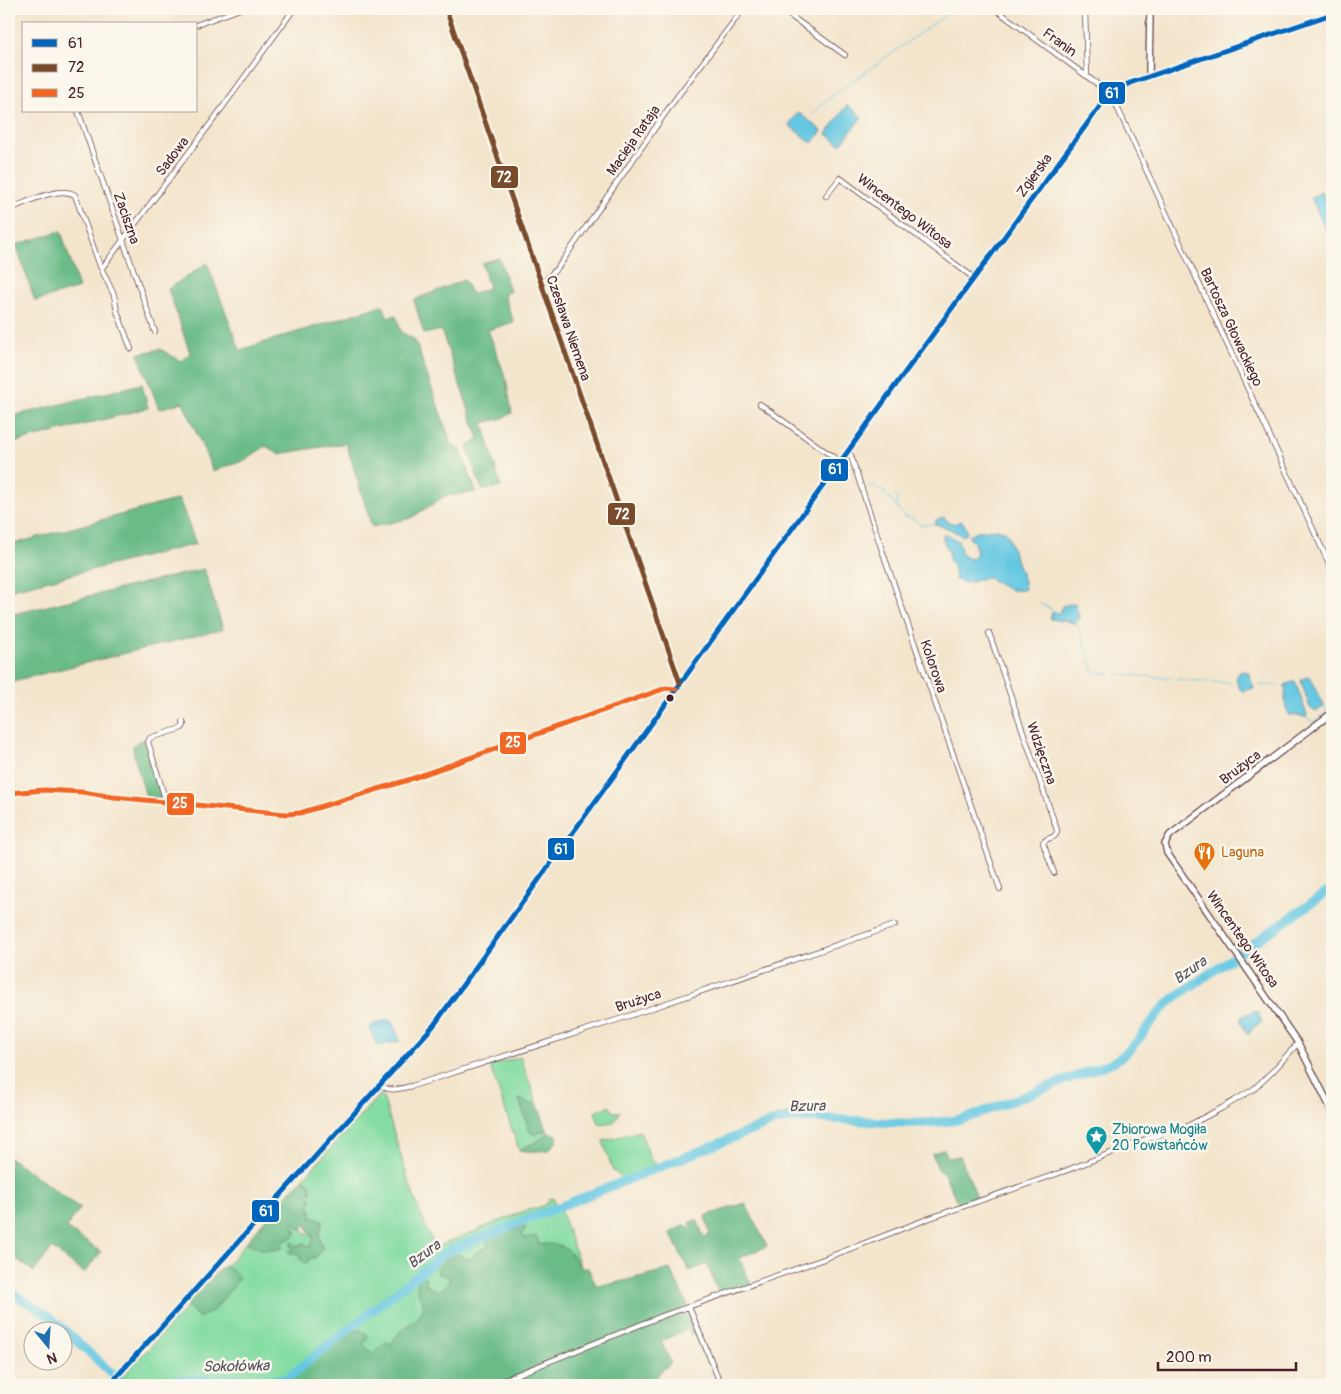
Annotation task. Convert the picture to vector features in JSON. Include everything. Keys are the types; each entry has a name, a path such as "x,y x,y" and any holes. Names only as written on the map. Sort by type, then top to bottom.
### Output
{"main road":[{"name":"Zgierska","path":"111,1384 383,1087 434,1025 840,462 1094,114 1111,94 1122,87 1149,76 1332,14"}],"street":[{"path":"198,24 240,9"},
{"name":"Sadowa","path":"102,268 294,9"},
{"name":"Czesława Niemena","path":"446,9 680,683"},
{"name":"Macieja Rataja","path":"542,284 558,266 671,105 743,9"},
{"path":"781,9 845,55"},
{"name":"Franin","path":"996,9 1111,94"},
{"path":"1085,9 1087,75"},
{"path":"1149,76 1150,9"},
{"name":"Bartosza Głowackiego","path":"1111,94 1332,570"},
{"name":"Zaciszna","path":"78,112 155,332"},
{"name":"Wincentego Witosa","path":"826,196 840,178 974,278"},
{"path":"9,209 55,192 71,192 75,195 114,295 117,311 131,349"},
{"path":"760,404 840,462"},
{"name":"Kolorowa","path":"849,450 1000,890"},
{"name":"Wdzięczna","path":"989,633 1057,830 1057,834 1054,837 1046,839 1043,843 1054,873"},
{"path":"9,793 54,790 287,814 307,812 408,780 666,688 676,689"},
{"name":"Brużyca","path":"1165,842 1174,832 1332,713"},
{"path":"166,802 148,742 150,738 182,728 183,722"},
{"name":"Wincentego Witosa","path":"1165,842 1167,853 1298,1043 1332,1111"},
{"name":"Brużyca","path":"383,1087 412,1086 623,1018 895,925"},
{"path":"491,1385 662,1316 1065,1171 1146,1139 1186,1127 1254,1088 1273,1071 1298,1043"},
{"path":"689,1307 721,1385"}],"green space":[{"path":"61,231 79,288 35,301 16,245"},
{"path":"499,258 510,291 505,293 506,302 514,322 488,330 506,379 512,413 503,418 483,423 501,487 482,490 467,447 479,439 441,330 424,334 414,300 464,280 472,294 489,288 482,263"},
{"path":"207,263 240,350 383,305 388,318 396,315 401,332 415,340 452,446 461,450 476,492 445,496 411,518 372,527 346,443 278,454 266,446 243,461 213,471 183,402 159,409 138,354 160,349 181,361 190,353 168,289"},
{"path":"142,384 148,408 9,444 9,417"},
{"path":"179,499 196,544 9,590 9,545"},
{"path":"204,569 223,629 9,682 9,615"},
{"path":"144,740 162,798 146,797 133,746 137,742"},
{"path":"520,1057 537,1103 530,1104 519,1099 530,1132 534,1135 547,1130 549,1133 519,1150 490,1066"},
{"path":"379,1095 383,1097 409,1183 427,1231 436,1247 522,1212 543,1206 549,1202 548,1199 553,1198 556,1207 559,1206 581,1268 572,1254 524,1238 522,1234 526,1228 490,1234 489,1246 479,1251 475,1258 464,1259 462,1257 444,1261 441,1274 450,1277 447,1285 438,1291 426,1285 425,1279 418,1292 424,1306 418,1319 402,1329 391,1344 386,1342 372,1353 363,1344 368,1335 361,1331 360,1328 350,1334 348,1330 289,1377 259,1385 114,1385 185,1310 187,1305 195,1313 214,1310 235,1281 228,1267 223,1267 230,1262 247,1241 252,1247 283,1241 297,1232 293,1227 295,1223 302,1226 305,1234 309,1233 314,1239 309,1247 304,1243 293,1248 292,1254 300,1255 302,1261 316,1257 322,1248 319,1235 323,1220 312,1218 310,1202 304,1193 311,1192 304,1179 302,1180"},
{"path":"519,1099 530,1104 537,1103 547,1130 541,1131 537,1135 530,1132"},
{"path":"609,1106 613,1112 620,1112 614,1122 599,1124 595,1112"},
{"path":"798,1112 797,1118 773,1122 622,1182 619,1175 613,1171 603,1141 640,1131 651,1160 655,1164 659,1164 770,1119"},
{"path":"549,1133 557,1135 557,1141 549,1150 519,1150 534,1143"},
{"path":"944,1149 948,1158 960,1156 978,1199 959,1205 943,1172 939,1171 932,1154"},
{"path":"9,1157 80,1208 66,1228 101,1252 84,1273 52,1248 34,1272 9,1253"},
{"path":"304,1179 311,1184 311,1193 308,1191 304,1193 312,1199 310,1206 312,1218 323,1220 319,1235 322,1248 316,1257 310,1258 308,1262 304,1263 300,1259 300,1255 289,1253 288,1251 294,1250 291,1247 292,1242 296,1246 304,1243 309,1247 314,1239 306,1225 302,1226 302,1229 297,1228 298,1224 295,1223 293,1226 296,1232 295,1236 283,1241 282,1248 273,1250 263,1249 247,1241 272,1212 281,1208 280,1204 291,1190"},
{"path":"745,1203 767,1246 739,1258 751,1284 719,1295 707,1264 689,1271 670,1233 684,1225 692,1226 690,1222 697,1220 704,1237 710,1234 705,1216"},
{"path":"526,1227 522,1234 524,1238 536,1236 539,1244 564,1248 572,1255 581,1268 588,1268 596,1285 611,1284 670,1269 688,1306 679,1309 681,1313 688,1316 695,1334 691,1335 688,1329 661,1341 671,1363 658,1374 656,1385 259,1385 289,1377 348,1330 350,1334 360,1328 361,1331 368,1335 367,1341 363,1344 372,1353 386,1342 391,1344 402,1329 418,1319 424,1306 417,1287 421,1276 425,1277 426,1285 429,1288 438,1291 447,1285 450,1277 438,1274 437,1269 444,1261 459,1254 462,1257 474,1258 474,1254 489,1246 487,1243 489,1234"},
{"path":"222,1267 232,1270 239,1279 214,1310 199,1318 187,1305"}],"water":[{"path":"847,105 861,118 841,144 827,134"},
{"path":"798,112 822,131 813,142 810,142 789,125"},
{"path":"1322,192 1332,215 1332,228 1326,230 1311,197"},
{"path":"944,517 954,524 960,521 963,522 967,531 966,534 962,536 950,529 935,524 936,520"},
{"path":"997,529 1005,531 1008,536 1025,589 1011,590 990,578 968,582 955,579 953,565 949,559 949,552 943,540 943,535 949,535 959,542 962,555 969,559 973,558 977,553 974,542 970,539 969,535 977,531"},
{"path":"1075,603 1079,617 1076,623 1050,619 1052,612 1060,613 1062,606"},
{"path":"1242,671 1248,672 1254,688 1242,691 1239,688 1236,676"},
{"path":"1310,676 1324,706 1316,712 1310,708 1301,681"},
{"path":"1295,681 1307,715 1306,717 1290,715 1287,711 1285,685"},
{"path":"1254,1011 1258,1012 1262,1022 1253,1027 1250,1033 1247,1034 1241,1022 1241,1017"},
{"path":"388,1020 393,1023 400,1041 376,1045 370,1027"}],"waterway":[{"path":"812,114 836,93 954,9"},
{"path":"873,483 877,488"},
{"path":"868,486 882,490 905,517 912,518 921,525 935,524"},
{"path":"895,495 898,500 896,505"},
{"path":"1039,603 1058,613"},
{"path":"1075,622 1080,630 1093,670 1098,673 1111,674"},
{"path":"1117,674 1171,678"},
{"path":"1176,679 1230,683"},
{"path":"1260,685 1279,686"},
{"path":"1323,707 1329,710"},
{"path":"1306,717 1313,722 1331,709"},
{"name":"Bzura","path":"281,1385 291,1375 448,1251 773,1122 802,1118 899,1123 950,1121 967,1118 1113,1062 1130,1049 1157,1015 1173,999 1332,889"},
{"name":"Sokołówka","path":"9,1291 50,1317 119,1380 128,1385"},
{"name":"Sokołówka","path":"156,1385 172,1380 287,1379"}],"transit line":[{"name":"72","path":"446,9 680,683"},
{"name":"61","path":"109,1385 434,1025 895,386 1106,98 1114,91 1130,83 1332,14"},
{"name":"25","path":"9,793 44,790 82,792 114,797 287,814 300,813 408,780 666,688 676,689"}],"place":[{"name":"Laguna","path":"1205,871"},
{"name":"Zbiorowa Mogiła 20 Powstańców","path":"1096,1156"}]}
